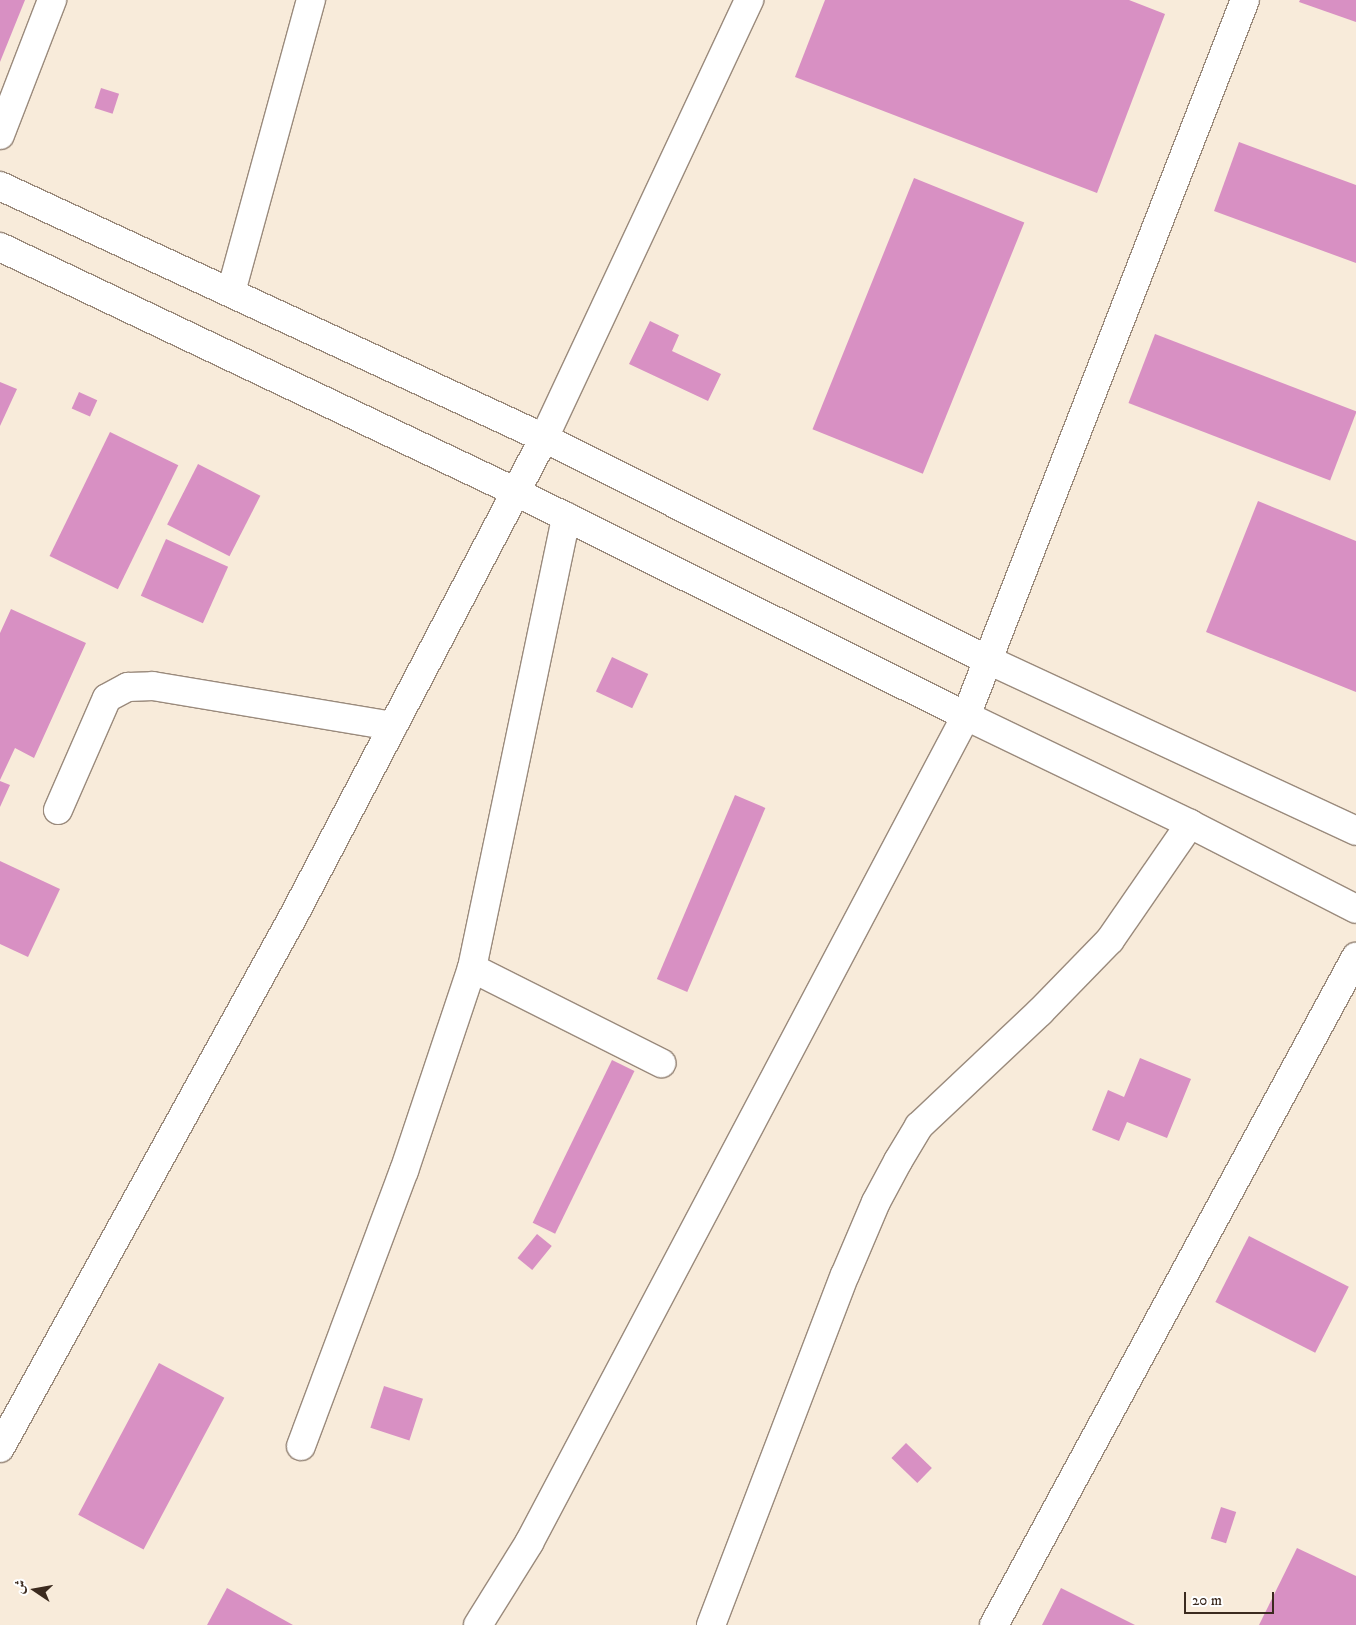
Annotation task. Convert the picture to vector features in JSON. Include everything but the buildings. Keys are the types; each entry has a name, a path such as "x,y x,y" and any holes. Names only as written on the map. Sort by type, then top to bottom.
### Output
{"street":[{"path":"0,135 52,0"},
{"path":"231,292 312,0"},
{"path":"0,1448 294,915 544,438 749,0"},
{"path":"478,1625 529,1543 966,716 986,659 1245,0"},
{"path":"0,186 544,438 986,659 1356,831"},
{"path":"0,247 566,516 1356,908"},
{"path":"300,1446 404,1171 472,968 566,516"},
{"path":"58,810 107,698 128,687 153,686 393,726"},
{"path":"711,1625 845,1275 876,1202 898,1161 919,1126 1040,1012 1110,940 1190,824"},
{"path":"994,1625 1356,957"},
{"path":"472,968 661,1063"}]}
